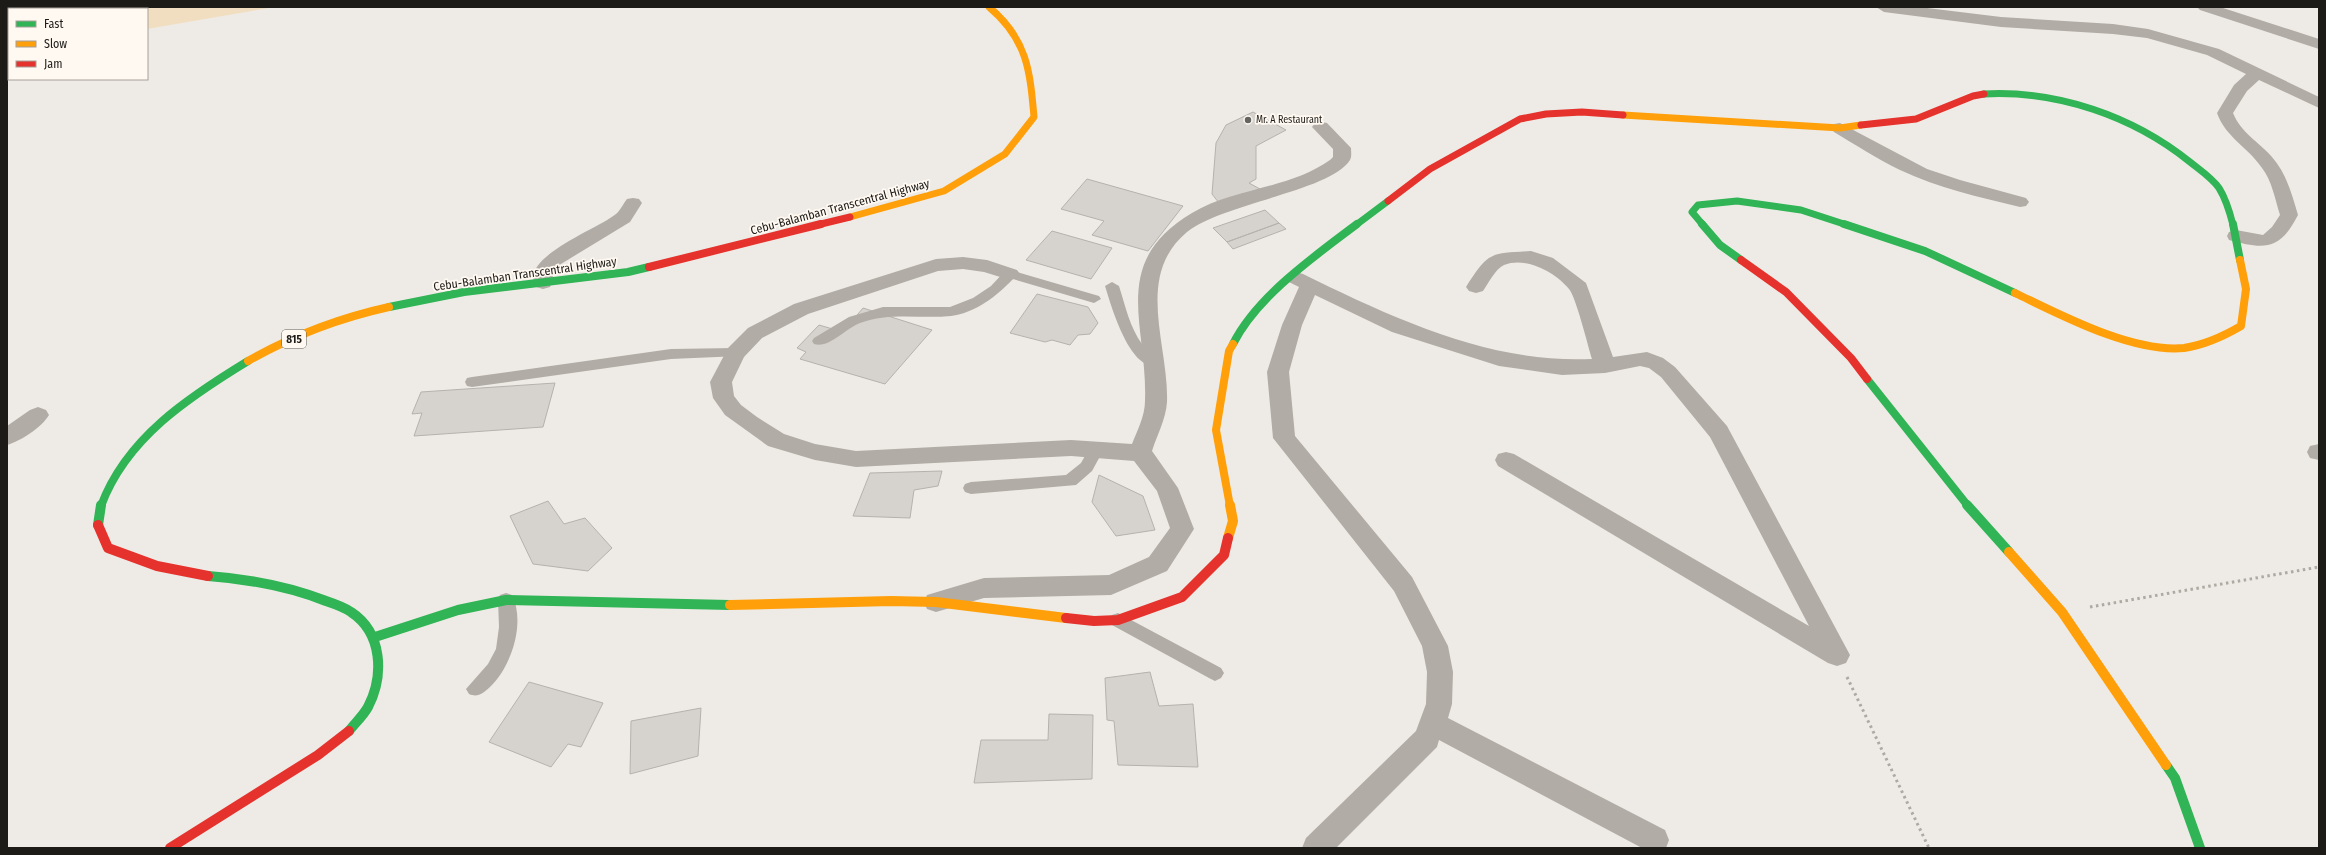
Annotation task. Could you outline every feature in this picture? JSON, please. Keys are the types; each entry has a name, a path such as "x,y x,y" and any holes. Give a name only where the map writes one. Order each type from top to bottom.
{"street":[{"name":"Cebu-Balamban Transcentral Highway","path":"375,637 352,612 308,593 253,579 191,575 138,561 108,548 97,523 104,492 127,458 161,422 206,386 261,353 365,312 464,292 628,272 791,233 944,192 1005,154 1034,117 1030,70 1026,51 1009,24 989,7"},
{"path":"1884,7 2001,22 2113,29 2148,34 2213,52 2319,103"},
{"path":"2205,7 2319,44"},
{"path":"2236,236 2252,241 2266,241 2280,234 2289,215 2281,189 2270,166 2236,134 2228,122 2225,113 2240,88 2258,73"},
{"path":"170,848 318,755 348,732 369,705 378,680 379,655 375,637 458,610 506,600 560,600 701,606 891,601 936,602 1094,621 1118,620 1182,597 1224,555 1233,521 1216,430 1229,351 1240,330 1430,169 1520,119 1546,114 1582,112 1840,128 1916,119 1973,96 1999,92 2025,93 2089,107 2145,132 2197,167 2218,186 2229,209 2236,236 2246,289 2241,326 2225,336 2180,348 2162,348 2141,344 2063,315 1925,251 1801,210 1737,201 1698,205 1692,212 1720,245 1786,292 1852,358 1970,508 2062,612 2175,778 2200,848"},
{"path":"1140,453 1156,403 1153,362 1150,350 1147,284 1161,249 1178,228 1220,205 1292,186 1334,166 1342,158 1342,148 1321,127"},
{"path":"1840,128 1890,158 1932,176 1963,187 2020,202"},
{"path":"543,283 543,271 549,263 623,218 633,203"},
{"path":"1476,288 1491,265 1499,259 1531,257 1546,262 1560,271 1579,287 1605,366"},
{"path":"936,602 984,588 1111,585 1158,564 1182,529 1175,500 1161,475 1140,453 1071,448 856,459 815,452 776,440 749,423 733,410 724,398 721,382 735,353 755,333 801,308 936,265 963,263 987,266 1010,274"},
{"path":"1300,280 1399,327 1499,359 1562,368 1605,366 1640,359 1647,359 1656,363 1668,372 1719,432 1837,655"},
{"path":"1300,280 1292,325 1278,372 1284,438 1403,584 1435,646 1440,678 1439,704 1426,738 1316,848"},
{"path":"7,437 38,415"},
{"path":"1506,460 1837,655"},
{"path":"1432,723 1655,840"}],"lane":[{"path":"819,341 854,320 883,312 950,311 978,301 996,288 1010,274 1094,299"},
{"path":"1112,286 1136,348 1142,355 1153,362"},
{"path":"472,382 671,354 735,353"},
{"path":"971,488 1070,481 1086,467 1096,449"},
{"path":"475,689 501,660 509,633 506,600"},
{"path":"1118,620 1215,674"}],"path":[{"path":"2062,612 2319,567"},
{"path":"1837,655 1929,848"}],"shaded area":[{"path":"7,7 275,7 148,29 148,8 8,8 7,53"}],"building":[{"path":"1253,112 1286,130 1256,146 1256,179 1249,183 1260,189 1219,203 1212,194 1216,143 1226,125"},
{"path":"1087,179 1183,206 1148,251 1092,235 1104,221 1061,209"},
{"path":"1265,210 1279,223 1227,242 1213,228"},
{"path":"1279,223 1286,229 1233,249 1227,242"},
{"path":"1052,231 1112,248 1091,279 1026,260"},
{"path":"1037,294 1088,307 1098,323 1090,334 1078,335 1070,345 1052,340 1045,342 1010,333"},
{"path":"863,308 932,330 885,384 800,359 806,352 797,348 819,325 843,332"},
{"path":"555,383 543,427 414,436 422,413 412,414 421,392"},
{"path":"942,471 938,486 914,490 910,518 853,516 870,473"},
{"path":"1099,475 1143,496 1155,530 1116,536 1092,502"},
{"path":"548,501 564,524 585,518 612,548 588,571 533,564 510,516"},
{"path":"1150,672 1159,706 1193,704 1198,767 1118,765 1114,721 1107,720 1105,678"},
{"path":"529,682 603,703 581,747 568,744 551,767 489,742"},
{"path":"701,708 698,756 630,774 631,721"},
{"path":"1049,714 1093,715 1092,779 974,783 981,740 1048,740"}],"traffic: fast":[{"path":"1984,94 2011,93 2040,95 2069,102 2099,112 2156,138 2180,154 2213,181 2219,188 2230,214 2240,260"},
{"path":"1233,344 1240,330 1290,275 1388,201"},
{"path":"1741,260 1720,245 1692,212 1698,205 1737,201 1801,210 1925,251 2015,293"},
{"path":"389,307 464,292 628,272 649,267"},
{"path":"98,525 97,519 108,485 122,464 140,443 160,423 182,405 205,388 248,361"},
{"path":"1867,379 1970,508 2009,552"},
{"path":"208,576 255,581 299,591 347,609 362,621 370,631 375,642 379,667 374,692 367,708 349,731"},
{"path":"375,637 458,610 506,600 730,605"},
{"path":"2166,765 2175,778 2200,848"}],"traffic: slow":[{"path":"850,217 944,191 1005,154 1034,117 1029,70 1020,42 1002,18 989,7"},
{"path":"1623,115 1840,128 1861,125"},
{"path":"2015,293 2094,329 2115,336 2157,346 2178,348 2194,346 2211,341 2241,326 2246,289 2240,260"},
{"path":"248,361 281,343 316,328 352,316 389,307"},
{"path":"1228,538 1233,521 1216,430 1229,351 1233,344"},
{"path":"2009,552 2062,612 2166,765"},
{"path":"730,605 891,601 936,602 1066,618"}],"traffic: jam":[{"path":"1861,125 1916,119 1973,96 1984,94"},
{"path":"1388,201 1430,169 1520,119 1546,114 1582,112 1623,115"},
{"path":"649,267 850,217"},
{"path":"1741,260 1786,292 1851,358 1867,379"},
{"path":"98,525 108,548 132,558 170,570 208,576"},
{"path":"1066,618 1094,621 1118,620 1182,597 1224,555 1228,538"},
{"path":"170,848 318,755 349,731"}],"place":[{"name":"Mr. A Restaurant","path":"1248,120"}]}
